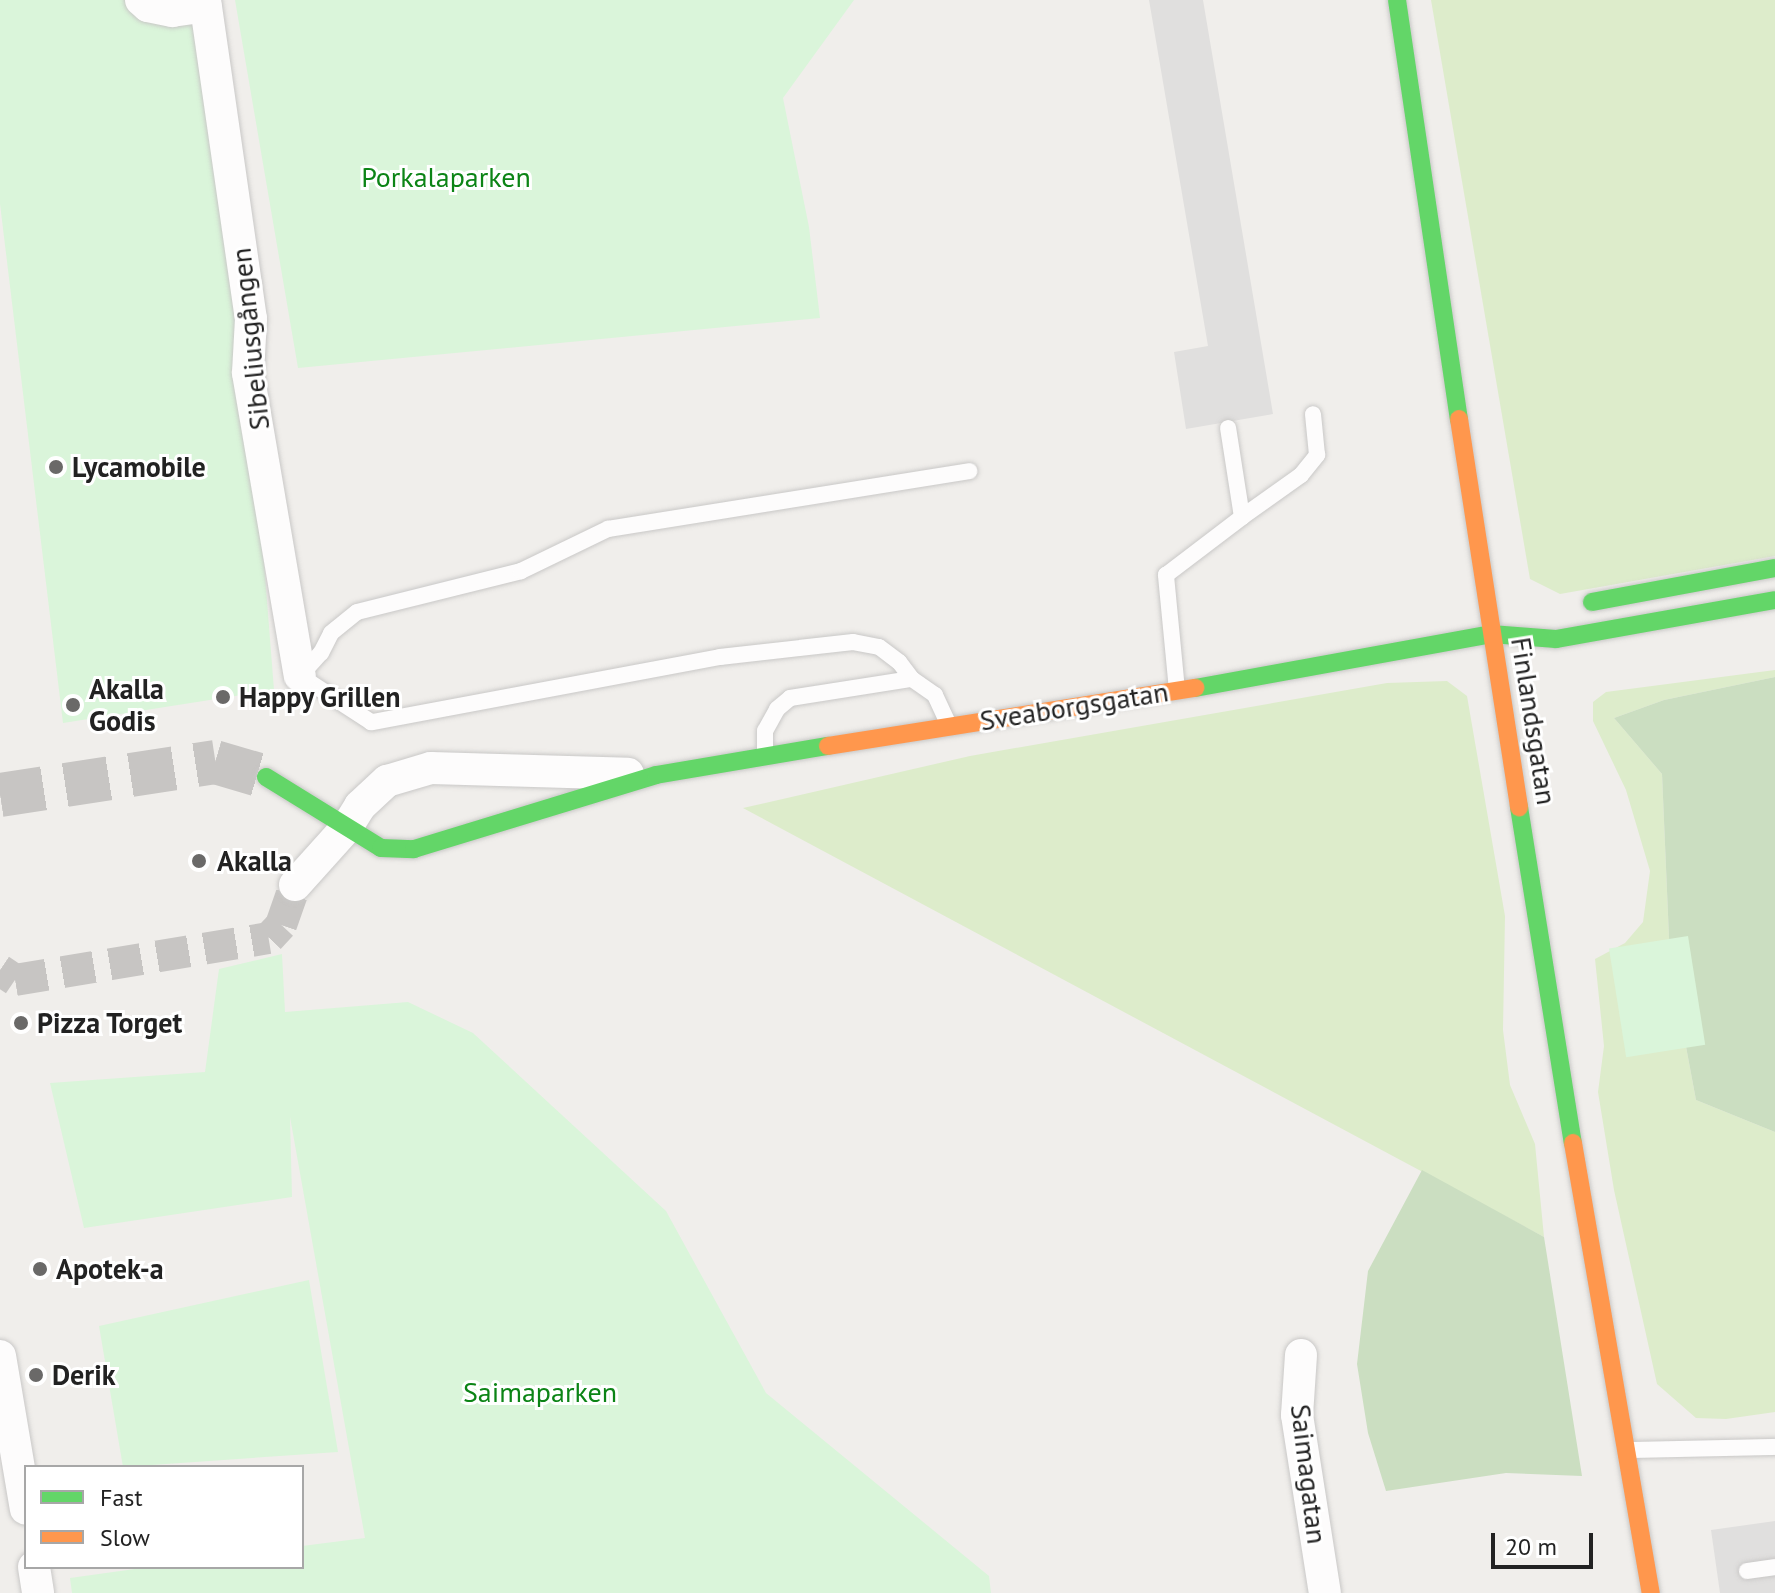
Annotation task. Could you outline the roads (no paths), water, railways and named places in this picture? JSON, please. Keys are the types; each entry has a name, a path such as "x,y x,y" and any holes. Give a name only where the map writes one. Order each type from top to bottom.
{"street":[{"path":"141,0 148,6 172,11 205,3"},
{"name":"Finlandsgatan","path":"1397,0 1491,634 1586,1223 1651,1593"},
{"name":"Sibeliusgången","path":"205,3 251,319 248,373 300,676"},
{"path":"1572,605 1775,568"},
{"name":"Sveaborgsgatan","path":"1491,634 1556,639 1775,600"},
{"name":"Sveaborgsgatan","path":"266,777 381,848 414,849 656,775 948,725 1177,691 1491,634 1528,617"},
{"name":"Sveaborgsgatan","path":"295,885 347,827 360,806 387,781 431,768 656,775"},
{"name":"Saimagatan","path":"1301,1355 1297,1415 1325,1593"},
{"path":"0,1356 24,1497"},
{"path":"34,1569 38,1593"}],"lane":[{"path":"1177,691 1166,575 1301,475 1317,455 1313,414"},
{"path":"1228,428 1242,517"},
{"path":"948,725 935,695 912,679 899,662 879,647 853,642 720,657 371,722 300,676 321,653 331,633 357,612 521,571 608,529 969,471"},
{"path":"765,756 765,731 777,709 790,698 912,679"},
{"path":"1627,1450 1775,1447"},
{"path":"1747,1571 1775,1567"}],"tunnel":[{"path":"0,795 215,762 266,777"},
{"path":"0,970 15,980 269,938 281,925 295,885"}],"place":[{"name":"Lycamobile","path":"56,467"},
{"name":"Happy Grillen","path":"223,697"},
{"name":"Akalla Godis","path":"73,705"},
{"name":"Akalla","path":"199,861"},
{"name":"Pizza Torget","path":"21,1023"},
{"name":"Apotek-a","path":"40,1269"},
{"name":"Derik","path":"36,1375"}],"park label":[{"name":"Porkalaparken","path":"446,177"},
{"name":"Saimaparken","path":"540,1392"}]}
